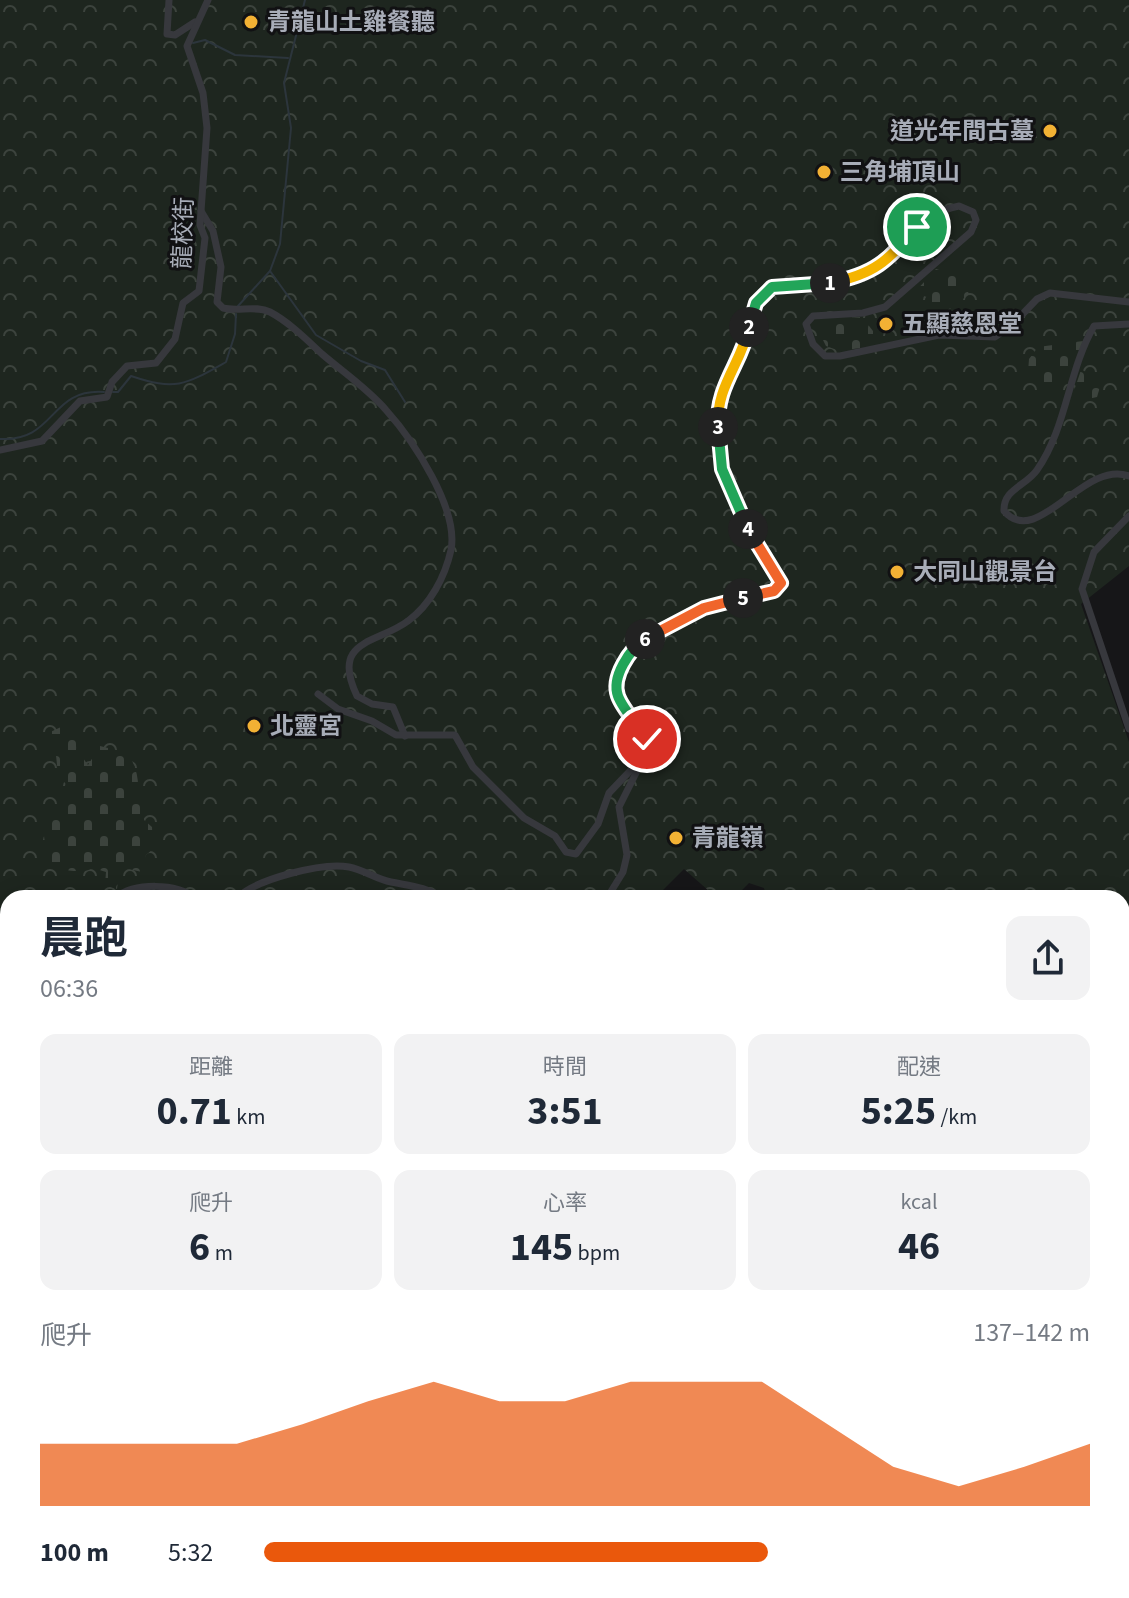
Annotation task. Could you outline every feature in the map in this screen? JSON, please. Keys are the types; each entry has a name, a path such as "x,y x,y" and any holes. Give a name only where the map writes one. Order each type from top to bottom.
{"street":[{"path":"169,0 167,34 175,35 197,21"},
{"name":"龍校街","path":"0,450 42,441 80,401 107,397 112,382 127,366 156,363 179,330 183,303 199,291 205,238 201,211 207,128 203,93 187,46 208,0"},
{"path":"612,890 623,872 627,855 619,807 649,751 647,739 618,696 620,674 633,650 667,624 728,601 774,591 781,583 754,544 731,496 722,469 717,426 719,395 746,341 752,313 762,294 784,284 830,283 871,272 884,264 917,227 959,206 973,212 976,220 971,232 885,307 863,313 813,316 806,324 813,344 825,356 840,356 939,335 986,339 1002,333 1037,299 1050,293 1129,302"},
{"path":"201,211 213,231 221,267 217,302 223,308 266,310 307,340 386,410 441,494 452,534 451,550 437,588 410,620 365,640 352,659 350,674 357,696 372,704 393,707 405,736"},
{"path":"1129,324 1094,326 1056,434 1036,473 1008,495 1004,511 1017,522 1025,523 1040,517 1070,492 1113,473 1129,476"},
{"path":"1129,516 1094,552 1082,589 1129,729"},
{"path":"318,694 338,709 405,736 458,737 473,767 524,818 555,836 572,854 576,854 598,824 603,806 618,782 641,762"},
{"path":"245,890 279,878 347,866 388,882 430,890"},
{"path":"134,890 168,887 176,890"}],"green space":[{"path":"0,0 1129,0 1129,566 1081,604 1129,742 1129,890 765,890 749,883 742,890 708,890 684,869 663,890 0,890"},
{"path":"936,269 961,277 969,294 937,319 930,313 927,297 914,293"},
{"path":"862,317 873,331 873,346 840,351 826,346 819,332 821,320"},
{"path":"1083,341 1069,384 1039,386 1028,373 1029,359 1038,347"},
{"path":"1081,370 1103,377 1097,397 1070,403"},
{"path":"61,727 75,727 77,750 88,765 100,746 128,753 136,770 137,799 144,805 144,820 152,827 153,849 146,855 142,872 120,867 117,889 105,885 106,872 93,868 65,870 49,859 43,829 52,823 53,813 75,796 58,774 55,746 44,735"}],"waterway":[{"path":"238,306 270,271 280,244 291,128 284,83 305,0"},
{"path":"193,43 205,40 235,55 288,58"},
{"path":"270,271 316,335 361,361 385,370 405,402"},
{"path":"113,392 118,392 131,376 159,383 180,383 226,362 235,334 236,314"},
{"path":"0,439 18,438 32,432 72,398 104,392"}],"place":[{"name":"青龍山土雞餐聽","path":"251,22"},
{"name":"道光年間古墓","path":"1050,131"},
{"name":"三角埔頂山","path":"824,172"},
{"name":"五顯慈恩堂","path":"886,324"},
{"name":"大同山觀景台","path":"897,572"},
{"name":"北靈宮","path":"254,726"},
{"name":"青龍嶺","path":"676,838"}],"route":[{"path":"647,739 618,696 617,684 626,660 640,642 667,624 704,608 774,591 781,583 778,574 754,544 731,496 722,469 717,426 719,395 746,341 756,303 772,287 802,282 830,283 871,272 884,264 917,227"}]}
